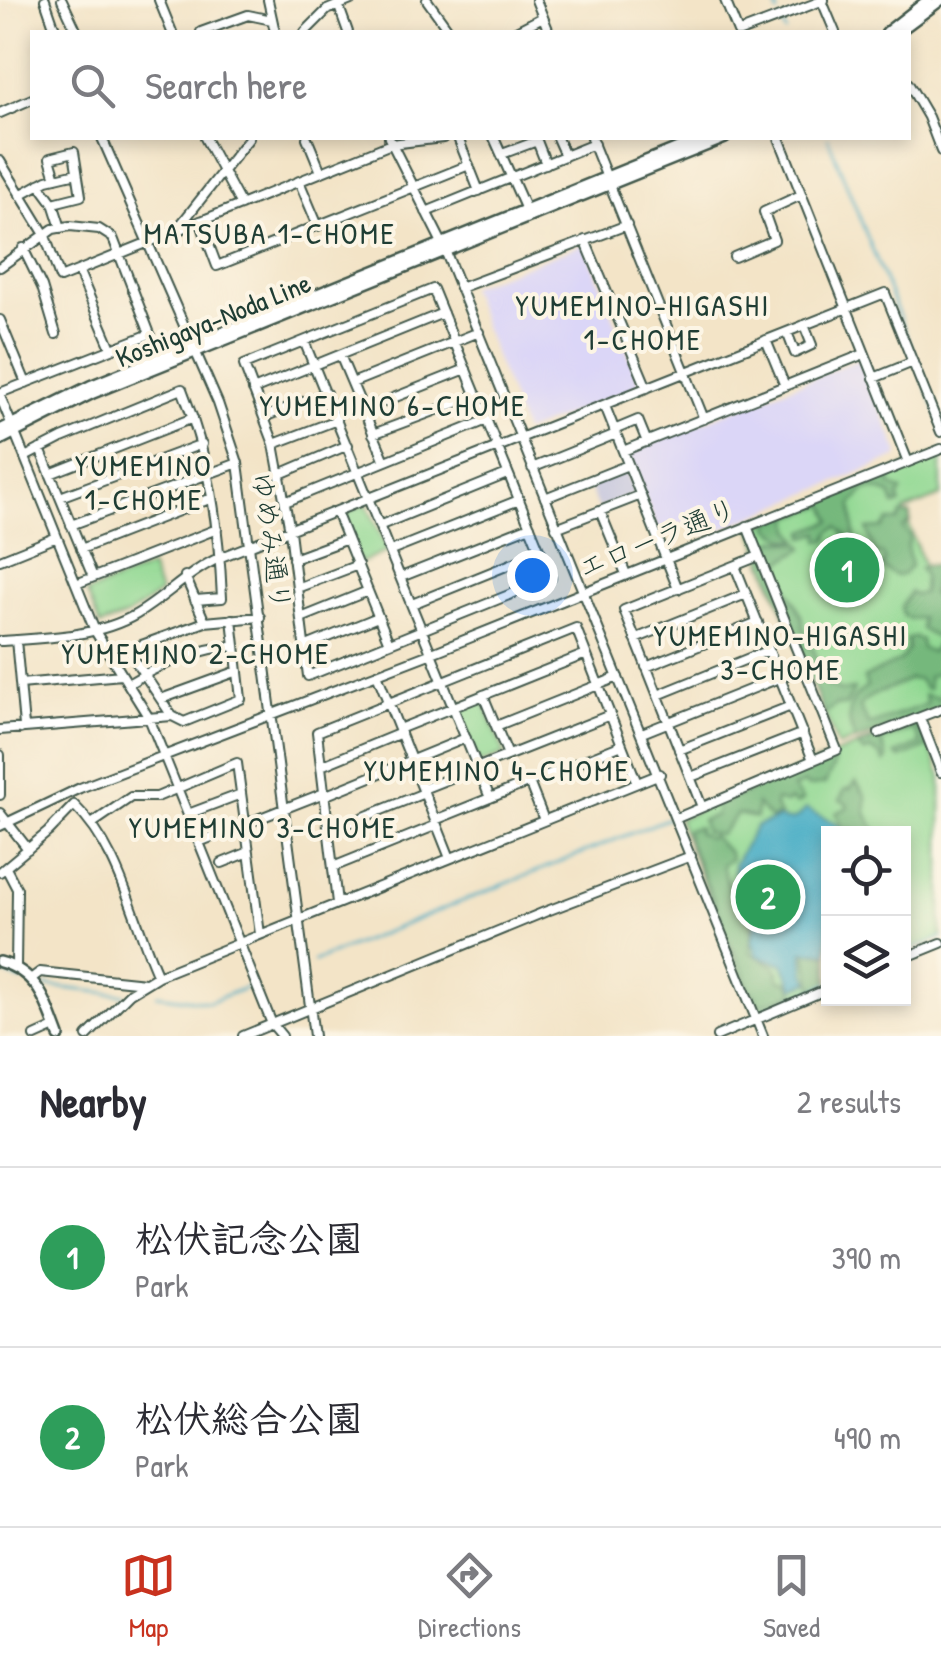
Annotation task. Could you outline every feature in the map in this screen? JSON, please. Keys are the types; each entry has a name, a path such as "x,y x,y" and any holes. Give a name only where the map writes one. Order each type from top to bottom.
{"main road":[{"path":"889,30 928,0"},
{"path":"901,30 941,0"},
{"name":"Koshigaya-Noda Line","path":"444,247 526,210 720,140"},
{"name":"Koshigaya-Noda Line","path":"0,430 8,421 59,398 608,181 688,141"},
{"name":"Koshigaya-Noda Line","path":"0,440 8,421"},
{"path":"0,962 32,978 57,1031"}],"street":[{"path":"45,0 55,30"},
{"path":"62,0 76,30"},
{"path":"159,0 171,30"},
{"path":"268,0 274,30"},
{"path":"308,30 338,2 351,0"},
{"path":"428,0 449,30"},
{"path":"536,0 548,30"},
{"path":"725,0 738,30"},
{"path":"744,30 823,0 834,30"},
{"path":"338,2 347,30"},
{"path":"206,30 248,15 272,20"},
{"path":"518,30 544,18"},
{"path":"911,88 941,151"},
{"path":"0,112 30,100"},
{"name":"ゆめみ通り","path":"103,140 195,347 238,463 314,1036"},
{"path":"206,140 241,205"},
{"path":"176,231 247,140"},
{"path":"308,140 321,172"},
{"path":"459,140 479,191"},
{"path":"495,140 526,210"},
{"path":"558,140 565,156"},
{"path":"780,140 908,462"},
{"path":"0,160 44,233 60,278 390,141 444,247 764,1036"},
{"path":"502,154 537,141 546,164"},
{"path":"426,212 565,156 592,141 704,419"},
{"path":"53,203 81,196 74,152 50,158 56,178"},
{"path":"200,222 217,266 469,165"},
{"path":"20,194 77,173"},
{"path":"299,181 318,226"},
{"path":"39,184 53,203 61,228"},
{"path":"734,257 774,240 764,212 801,196"},
{"path":"460,288 626,226"},
{"path":"0,267 44,233 61,228 98,228 113,238 150,334 0,395 95,630 149,718 272,1024 282,1036"},
{"path":"585,240 647,388"},
{"path":"23,248 42,288 56,334"},
{"path":"79,272 111,348"},
{"path":"433,289 443,313 551,578 308,676 290,531 274,444 244,365 433,289"},
{"path":"0,641 95,630 132,617 185,576 221,557 885,292 941,432"},
{"path":"254,390 443,313"},
{"path":"0,320 26,383"},
{"path":"786,332 794,353 812,346 804,325"},
{"path":"352,384 478,332"},
{"path":"766,340 786,386"},
{"path":"304,341 490,798"},
{"path":"623,451 864,354"},
{"path":"340,355 385,462"},
{"path":"874,378 913,362"},
{"path":"363,410 466,369"},
{"path":"24,457 182,389 209,474 221,557 222,598 195,600"},
{"path":"264,417 326,393"},
{"path":"373,434 477,396"},
{"path":"604,406 678,589"},
{"path":"50,474 194,418"},
{"path":"274,444 337,420"},
{"path":"284,502 487,420"},
{"path":"532,468 638,420 647,442"},
{"path":"60,498 202,444"},
{"path":"280,474 348,446"},
{"name":"エローラ通り","path":"3,824 164,754 432,653 941,448"},
{"path":"40,449 93,577"},
{"path":"72,525 238,463"},
{"path":"545,498 628,465"},
{"path":"381,526 507,474"},
{"path":"556,528 640,495"},
{"path":"82,549 212,498"},
{"path":"391,551 519,500"},
{"path":"600,511 626,574"},
{"path":"336,512 389,644"},
{"path":"402,577 530,526"},
{"path":"677,818 837,750 747,526"},
{"path":"76,584 217,529"},
{"path":"0,560 57,537"},
{"path":"293,560 347,539"},
{"path":"412,604 541,552"},
{"path":"702,807 624,610 759,556"},
{"path":"297,588 358,565"},
{"path":"735,566 813,760"},
{"path":"185,576 204,622"},
{"path":"301,618 368,591"},
{"path":"634,638 746,594"},
{"path":"304,647 378,616"},
{"path":"232,620 241,699 184,722 172,716 128,650 204,622 260,617"},
{"path":"646,667 758,622"},
{"path":"338,902 316,732 576,628 637,783"},
{"path":"16,640 24,726 21,729"},
{"path":"128,684 144,674 222,646 235,646"},
{"path":"658,695 769,650"},
{"path":"321,766 586,654"},
{"path":"642,733 804,668"},
{"path":"161,699 238,671"},
{"path":"20,684 122,674"},
{"path":"377,674 450,858"},
{"path":"496,726 618,676"},
{"path":"484,695 508,755"},
{"path":"680,750 791,706"},
{"path":"880,734 941,710"},
{"path":"329,832 610,715"},
{"path":"0,730 172,716"},
{"path":"920,718 941,772"},
{"path":"690,777 802,734"},
{"path":"199,842 466,738"},
{"path":"333,868 490,798 622,746"},
{"path":"0,755 0,796"},
{"path":"93,823 131,797 157,797 237,763 260,934"},
{"path":"87,1036 130,993 158,976 660,774"},
{"path":"529,782 544,820"},
{"path":"188,814 241,794"},
{"path":"47,802 57,822"},
{"path":"16,967 17,889 3,870 74,805 93,823 121,880 158,976"},
{"path":"0,813 3,824 28,849"},
{"path":"222,863 249,852"},
{"path":"243,1036 689,857"},
{"path":"911,955 941,943"},
{"path":"32,978 40,972 145,983"},
{"path":"717,1036 821,992"},
{"path":"35,1036 57,1031"}],"shaded area":[{"path":"584,244 641,386 524,432 469,287"},
{"path":"860,359 897,457 704,536 697,518 659,532 629,452"},
{"path":"626,469 636,494 598,509 588,484"}],"green space":[{"path":"941,452 941,496 904,511 941,613 941,707 838,747 752,528"},
{"path":"891,474 891,485 902,491 900,504 894,505 890,494 865,490 852,505 855,538 849,540 838,527 827,540 820,541 820,533 805,537 805,531 832,521 826,505 791,517 799,540 786,539 770,528 771,522"},
{"path":"366,503 388,551 360,563 341,516"},
{"path":"901,514 910,514 910,522 903,528 911,537 907,547 911,566 896,576 881,567 885,561 882,554 875,554 867,529 898,521"},
{"path":"777,540 802,544 804,548 781,562 781,570 822,678 841,691 854,689 846,706 836,705 824,714 758,548"},
{"path":"941,565 941,576 935,580 932,594 940,600 941,632 936,638 921,629 921,618 910,619 901,608 910,592 923,593 924,575 919,568"},
{"path":"150,567 160,593 127,616 100,626 87,593"},
{"path":"941,637 941,672 928,677 929,689 919,680 909,679 869,697 860,707 869,725 927,704 924,695 941,698 941,708 856,741 850,712 855,698 867,687 864,678 901,660 908,649 907,639 921,640 922,648 932,652"},
{"path":"482,698 505,754 479,764 456,709"},
{"path":"919,720 941,777 941,938 911,950 911,826 821,826 821,986 755,1013 678,819"},
{"path":"917,723 928,747 900,758 895,754 920,744 914,729 881,741 885,763 880,755 870,750 864,753 858,746"},
{"path":"833,756 834,766 825,784 808,787 805,783 793,788 803,801 796,804 776,800 775,808 780,815 771,819 757,804 756,818 737,814 720,835 705,832 702,820 716,815 716,805"},
{"path":"856,782 866,796 866,813 873,826 842,826 836,813 847,808 840,800 845,789"},
{"path":"697,827 697,832 712,836 728,851 731,859 722,865 730,892 736,896 751,890 763,904 752,921 750,952 776,967 780,980 789,982 795,993 757,1006 689,843 686,830"},
{"path":"806,953 821,954 818,990 812,984"}],"water":[{"path":"806,809 838,826 821,826 821,953 803,952 810,982 794,988 783,964 757,956 752,941 757,912 771,901 759,888 736,885 734,865 756,826 800,815"}],"waterway":[{"path":"773,0 778,13"},
{"path":"781,20 785,30"},
{"path":"829,140 941,422"},
{"path":"314,961 669,818"},
{"path":"911,950 941,938"},
{"path":"0,971 22,981"},
{"path":"157,995 209,1002 252,985"},
{"path":"46,986 124,995"},
{"path":"757,1013 821,987"}],"place":[{"name":"松伏記念公園","path":"847,570"},
{"name":"松伏総合公園","path":"768,897"}],"district":[{"name":"MATSUBA 1-CHOME","path":"270,234"},
{"name":"YUMEMINO-HIGASHI 1-CHOME","path":"643,323"},
{"name":"YUMEMINO 6-CHOME","path":"393,406"},
{"name":"YUMEMINO 1-CHOME","path":"144,483"},
{"name":"YUMEMINO-HIGASHI 3-CHOME","path":"781,653"},
{"name":"YUMEMINO 2-CHOME","path":"196,654"},
{"name":"YUMEMINO 4-CHOME","path":"497,771"},
{"name":"YUMEMINO 3-CHOME","path":"263,828"}]}
